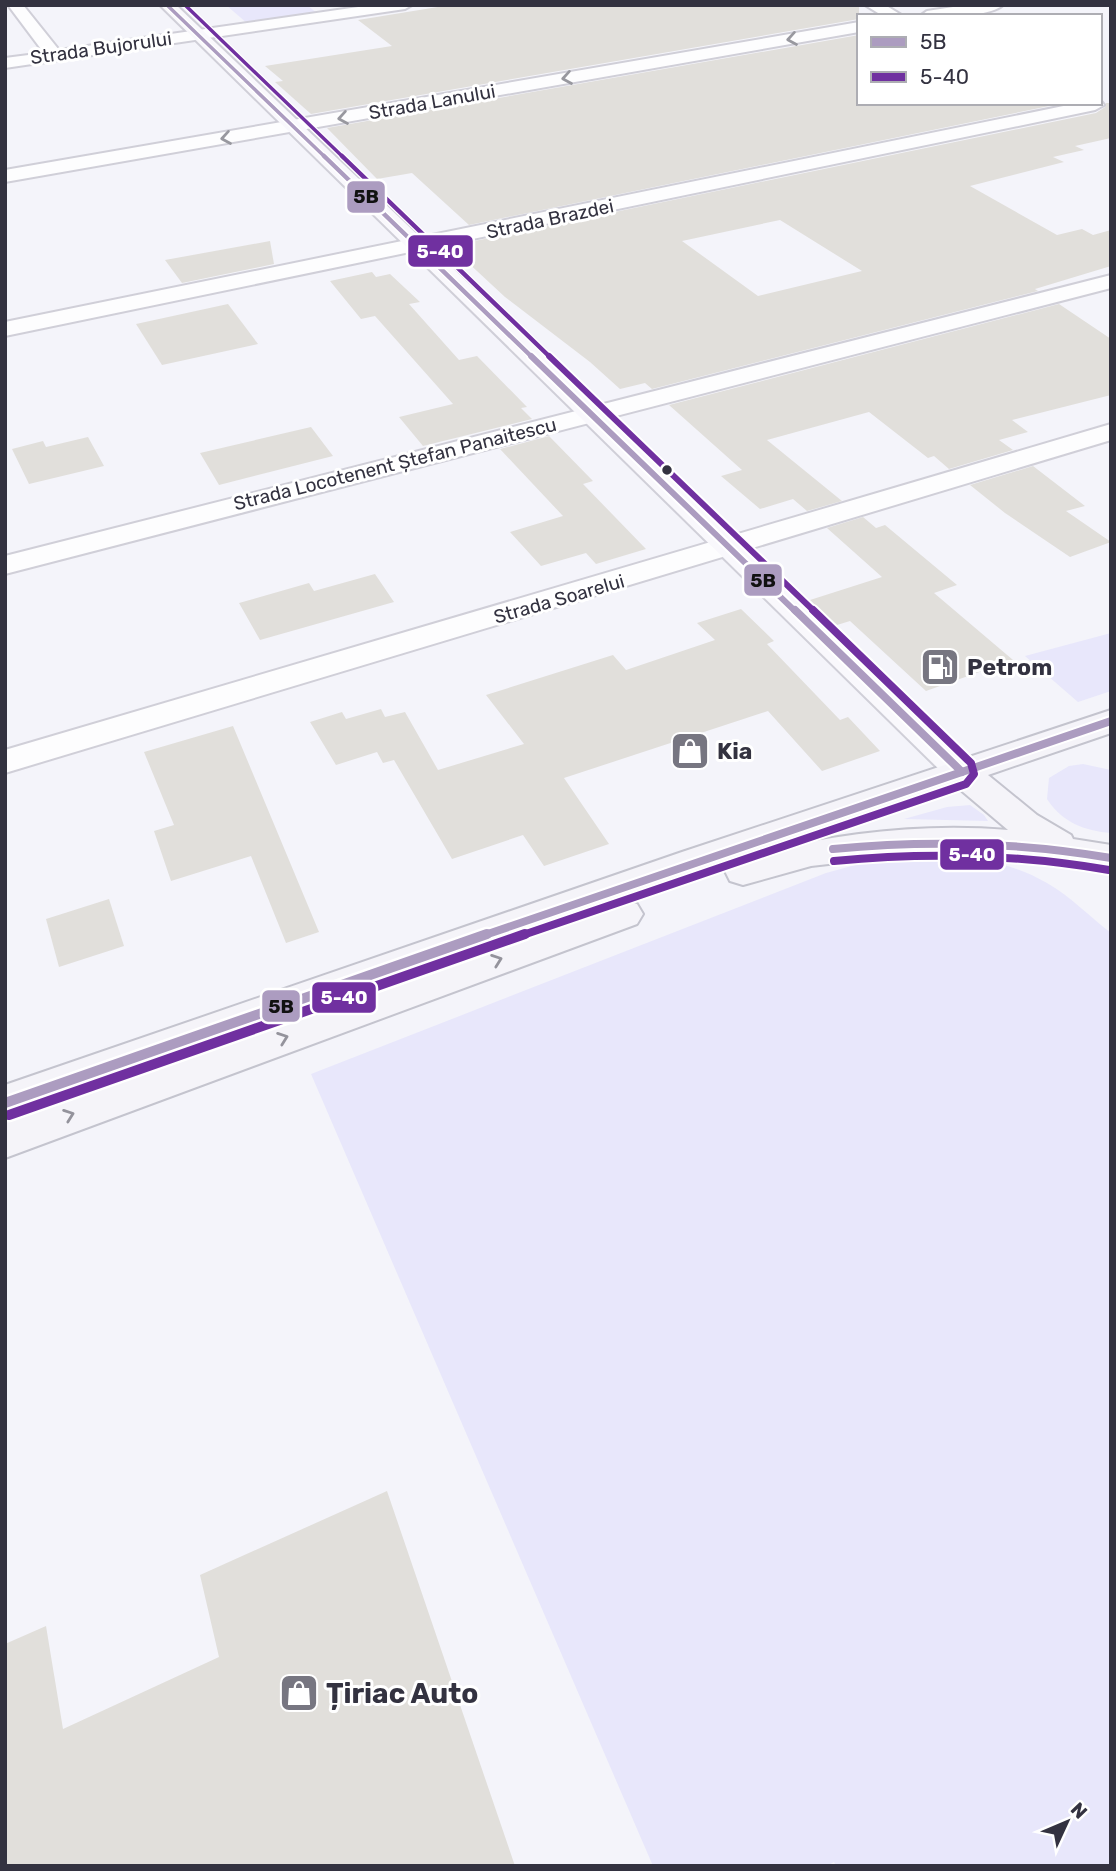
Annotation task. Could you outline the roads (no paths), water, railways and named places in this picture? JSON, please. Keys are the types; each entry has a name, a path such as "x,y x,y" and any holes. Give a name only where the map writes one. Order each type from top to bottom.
{"main road":[{"path":"5,1103 682,866 1111,721"},
{"path":"1063,737 1111,746"},
{"path":"962,772 1024,824 1070,850"},
{"path":"5,1139 785,858 854,846 925,841 1006,843 1070,850 1111,858"}],"street":[{"path":"15,5 54,55"},
{"path":"167,5 962,772"},
{"path":"318,5 331,16"},
{"name":"Strada Bujorului","path":"5,62 405,5"},
{"path":"872,5 891,14"},
{"path":"940,14 996,5"},
{"name":"Strada Lanului","path":"5,176 857,27"},
{"name":"Strada Brazdei","path":"5,329 1099,107"},
{"name":"Strada Locotenent Ștefan Panaitescu","path":"5,565 1111,281"},
{"name":"Strada Soarelui","path":"5,762 1111,432"}],"place":[{"name":"Petrom","path":"940,667"},
{"name":"Kia","path":"690,751"},
{"name":"Țiriac Auto","path":"299,1693"}]}
